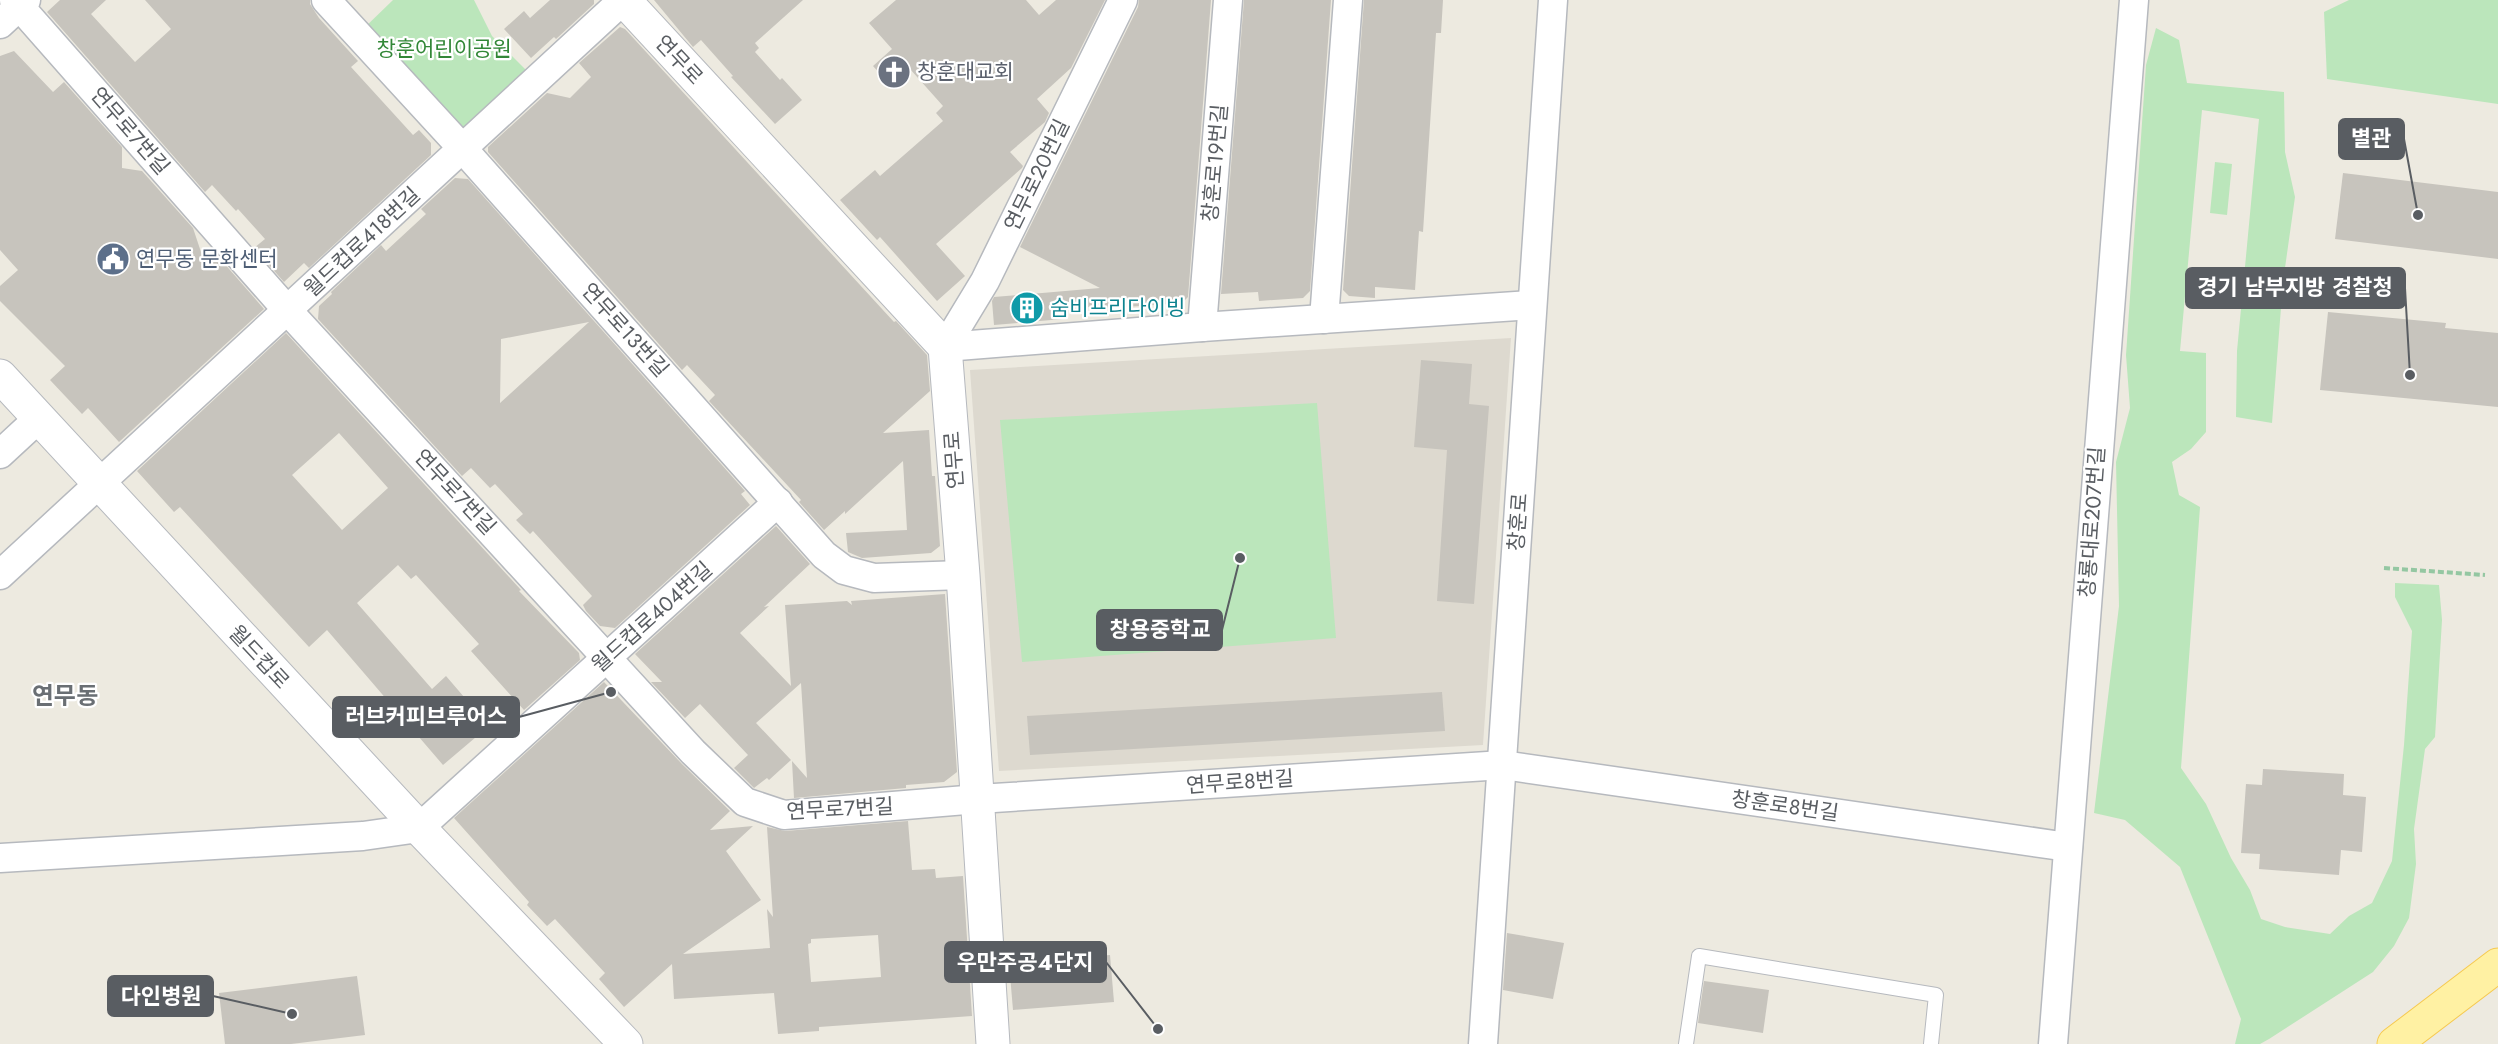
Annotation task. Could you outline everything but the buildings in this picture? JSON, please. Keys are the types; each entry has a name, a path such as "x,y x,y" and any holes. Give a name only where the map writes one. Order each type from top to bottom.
{"main road":[{"path":"2394,1044 2498,966"}],"street":[{"name":"연무로13번길","path":"326,0 463,148 824,555 844,570 874,578 963,575"},
{"name":"월드컵로418번길","path":"100,485 624,0"},
{"name":"연무로","path":"624,0 945,348 963,575 993,1044"},
{"name":"연무로20번길","path":"945,348 985,281 1123,0"},
{"name":"창훈로19번길","path":"1202,327 1228,0"},
{"path":"1324,319 1348,0"},
{"name":"창훈로","path":"1483,1044 1553,0"},
{"name":"창룡대로207번길","path":"2053,1044 2134,0"},
{"name":"연무로7번길","path":"15,7 288,310 693,752 745,802 784,815 978,799"},
{"path":"945,348 1202,327 1532,305"},
{"name":"월드컵로","path":"0,375 419,828 626,1044"},
{"path":"0,454 39,418"},
{"path":"0,575 100,485"},
{"name":"월드컵로404번길","path":"419,828 778,502"},
{"name":"창훈로8번길","path":"1503,765 2068,847"},
{"name":"연무로8번길","path":"978,799 1503,765"},
{"path":"0,858 363,836 419,828"}],"lane":[{"path":"1686,1044 1699,956 1936,995 1931,1044"}],"path":[{"path":"2384,568 2485,574"}],"shaded area":[{"path":"1511,338 1483,745 999,771 970,370"}],"green space":[{"name":"창훈어린이공원","path":"393,0 474,0 492,36 530,74 459,133 360,32"},
{"path":"2349,0 2498,0 2498,104 2327,79 2324,12"},
{"path":"2156,28 2179,40 2187,83 2284,92 2285,152 2295,197 2283,282 2272,423 2236,417 2237,351 2259,119 2202,110 2180,351 2206,353 2206,432 2191,449 2172,462 2179,495 2200,507 2181,768 2206,804 2231,858 2250,890 2261,919 2285,927 2330,934 2349,916 2372,903 2392,861 2404,745 2412,631 2395,597 2395,583 2439,585 2442,620 2435,737 2425,749 2414,829 2416,864 2409,918 2394,946 2373,972 2260,1044 2235,1044 2241,1019 2180,867 2125,820 2094,813 2119,606 2116,462 2130,408 2126,355 2146,65"},
{"path":"2215,162 2232,164 2227,215 2210,213"},
{"path":"1317,403 1336,638 1022,662 1000,420"}],"place":[{"name":"창훈대교회","path":"894,72"},
{"name":"별관","path":"2418,215"},
{"name":"연무동 문화센터","path":"113,259"},
{"name":"숨비프리다이빙","path":"1027,308"},
{"name":"경기 남부지방 경찰청","path":"2410,375"},
{"name":"창용중학교","path":"1240,558"},
{"name":"러브커피브루어스","path":"611,692"},
{"name":"다인병원","path":"292,1014"},
{"name":"우만주공4단지","path":"1158,1029"}],"district":[{"name":"연무동","path":"65,696"}]}
